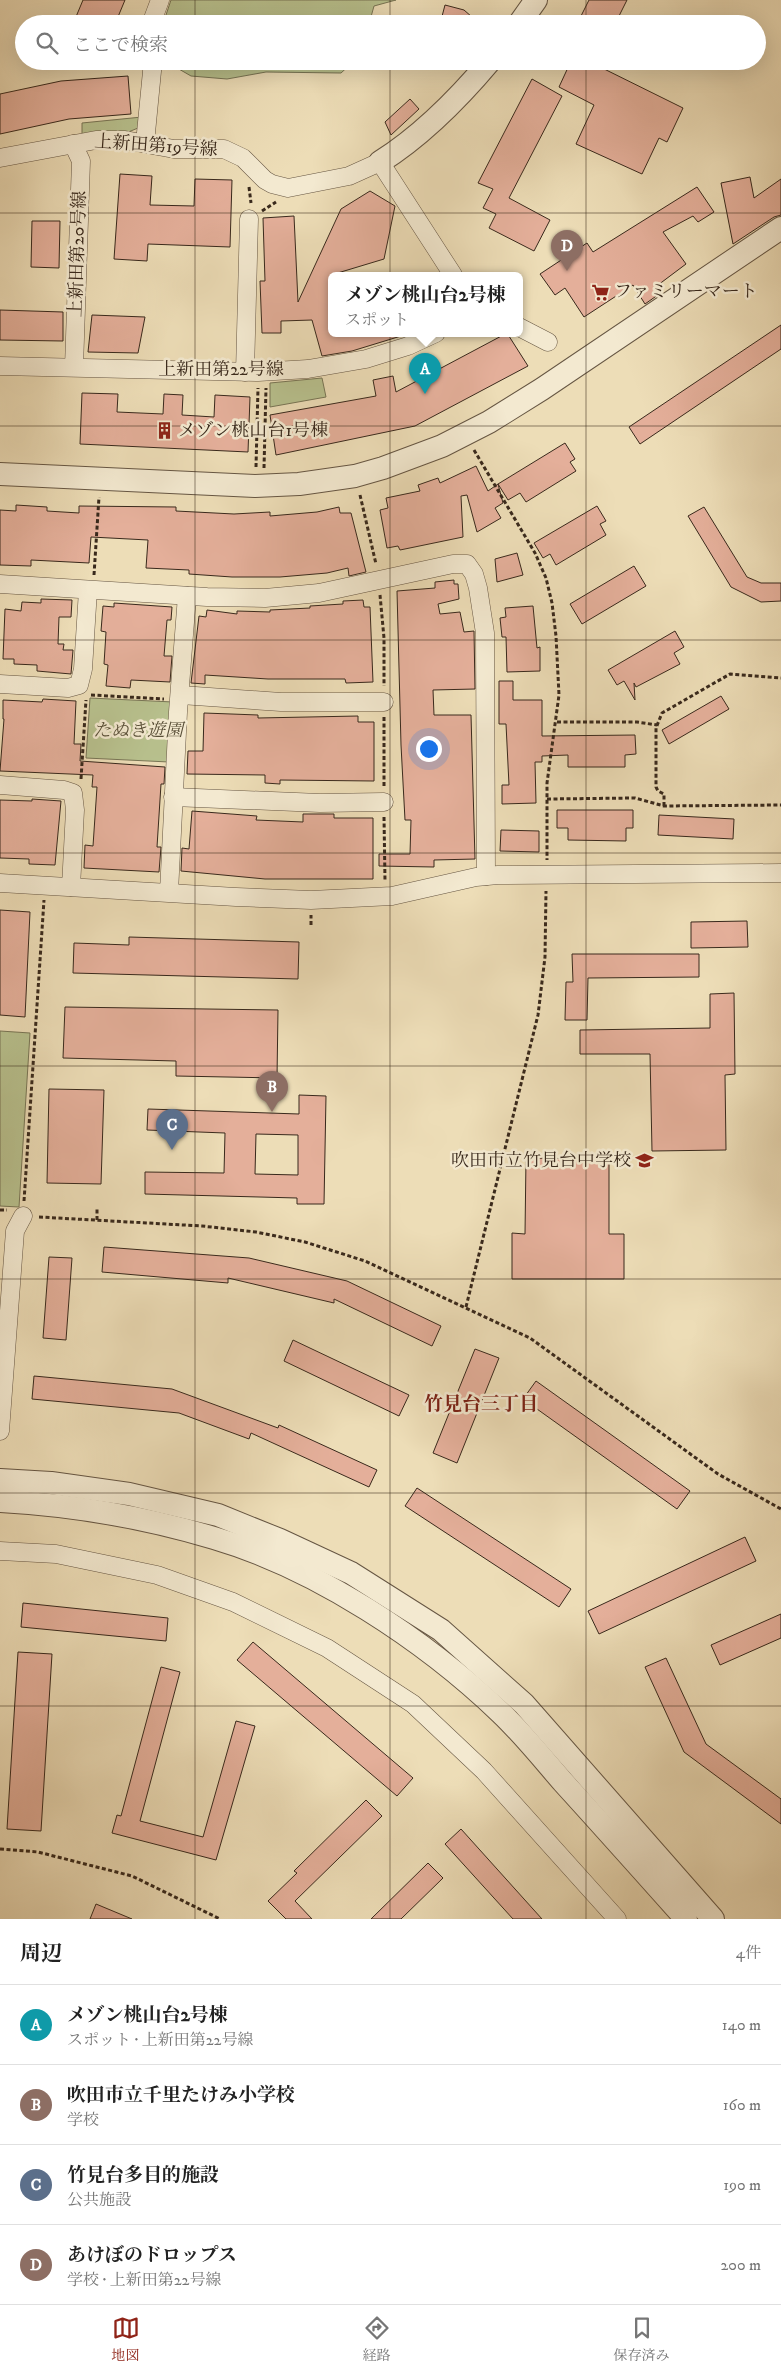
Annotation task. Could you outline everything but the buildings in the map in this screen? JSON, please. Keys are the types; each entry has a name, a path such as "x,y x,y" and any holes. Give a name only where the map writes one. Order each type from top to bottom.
{"street":[{"path":"155,15 160,0"},
{"path":"525,15 536,0"},
{"path":"145,143 152,70"},
{"path":"451,272 380,162 404,146 438,117 482,70"},
{"name":"上新田第19号線","path":"0,158 111,139 174,149 224,149 236,153 258,174 272,184 296,187 349,176 380,162"},
{"name":"上新田第20号線","path":"74,144 81,161 74,367"},
{"path":"249,219 256,372"},
{"path":"0,474 260,477 299,484 355,476 383,468 442,446 489,422 542,389 781,228"},
{"path":"523,329 548,342"},
{"name":"上新田第22号線","path":"0,366 74,367 92,370 256,372 342,365 393,351 426,337"},
{"path":"0,584 248,598 302,595 336,590 453,564 464,563 470,566 481,598 486,633 486,876"},
{"path":"0,684 68,688 79,684 83,669 88,590"},
{"path":"169,892 178,712 181,695 187,596"},
{"path":"181,695 281,702 384,702"},
{"path":"0,785 64,790 73,793 75,802 71,887"},
{"path":"173,796 320,803 384,802"},
{"path":"0,883 271,899 358,899 399,895 486,876 781,873"},
{"path":"0,1431 15,1230 23,1216"},
{"path":"0,1480 51,1483 129,1494 218,1516 280,1540 351,1573 441,1630 524,1704 713,1919"},
{"path":"0,1501 50,1504 125,1515 215,1538 272,1560 332,1588 424,1647 502,1713 686,1919"},
{"path":"0,1551 56,1554 157,1575 233,1602 327,1648 413,1704 484,1771 617,1919"}],"path":[{"path":"249,219 253,211 249,190 251,166"},
{"path":"256,372 260,477"},
{"path":"256,372 260,477"},
{"path":"466,1307 538,1016 545,957 547,783 559,696 556,636 552,603 546,578 535,553 472,447"},
{"path":"88,590 93,579 99,494"},
{"path":"664,806 664,794 658,791 656,787 657,724 662,713 730,674 781,678"},
{"path":"73,793 81,782 88,694 173,700 181,695"},
{"path":"556,722 637,722 657,724"},
{"path":"547,799 635,798 664,806 781,805"},
{"path":"44,899 23,1216 202,1226 275,1234 365,1261 530,1338 718,1474 781,1509"},
{"path":"97,1208 97,1220"},
{"path":"0,1849 38,1852 132,1876 220,1919"}],"green space":[{"path":"171,0 396,0 374,6 372,15 166,15"},
{"path":"181,70 344,70 341,73 266,72 227,79 191,76"},
{"path":"142,117 138,128 126,133 82,134 82,123"},
{"path":"322,378 326,397 270,407 270,383"},
{"name":"たぬき遊園","path":"90,698 173,702 169,762 86,758"},
{"path":"0,1031 30,1033 19,1207 0,1206"}],"place":[{"name":"あけぼのドロップス","path":"567,271"},
{"name":"ファミリーマート","path":"600,292"},
{"name":"メゾン桃山台2号棟","path":"425,394"},
{"name":"メゾン桃山台1号棟","path":"164,431"},
{"name":"吹田市立千里たけみ小学校","path":"272,1112"},
{"name":"竹見台多目的施設","path":"172,1150"},
{"name":"吹田市立竹見台中学校","path":"645,1161"}],"district":[{"name":"竹見台三丁目","path":"481,1404"}]}
